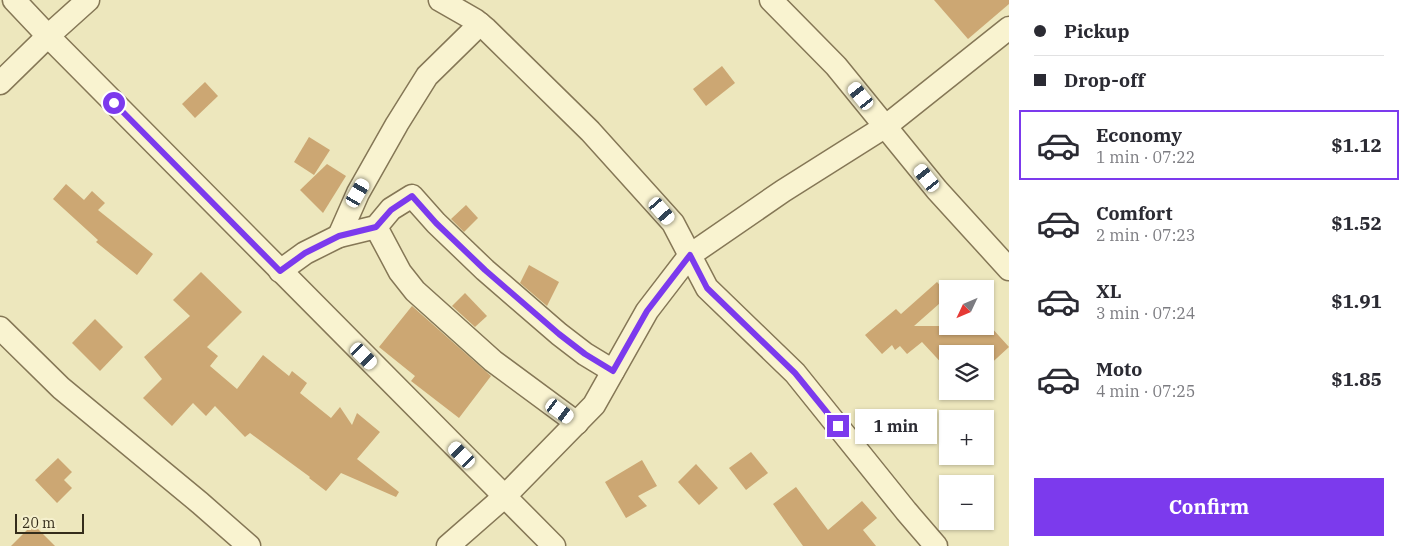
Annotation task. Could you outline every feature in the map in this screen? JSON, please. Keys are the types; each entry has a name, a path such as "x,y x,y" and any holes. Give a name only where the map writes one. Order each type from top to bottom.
{"street":[{"path":"14,0 554,546"},
{"path":"0,83 88,0"},
{"path":"440,0 480,24 590,131 641,187 673,223 707,288 795,373 906,512 936,546"},
{"path":"771,0 836,66 937,190 1009,269"},
{"path":"339,236 358,193 427,76 480,24"},
{"path":"448,546 504,497 594,405 647,311 690,255 783,191 886,126 1009,28"},
{"path":"280,271 305,253 339,236 376,227 391,210 412,196 436,223 485,270 559,334 585,354 613,371"},
{"path":"376,227 400,272 415,291 493,360 576,423"},
{"path":"0,328 61,388 250,546"}],"building":[{"path":"934,0 1009,0 1009,4 968,39"},
{"path":"722,66 735,83 706,106 693,89"},
{"path":"205,82 218,96 195,118 182,104"},
{"path":"309,137 330,150 314,175 294,162"},
{"path":"327,164 346,176 323,213 300,190"},
{"path":"66,184 84,200 92,191 105,203 98,210 153,254 137,275 96,242 98,240 53,199"},
{"path":"466,205 478,218 464,232 451,219"},
{"path":"529,265 559,282 547,306 520,283"},
{"path":"201,272 242,312 207,347 218,356 210,366 237,389 263,355 289,376 292,371 307,383 300,393 331,418 340,407 352,425 357,413 380,432 357,459 399,492 396,497 341,473 326,491 250,433 245,437 215,406 206,416 193,403 172,426 143,398 162,379 144,357 190,316 173,300"},
{"path":"937,282 939,284 939,304 914,326 939,326 939,335 994,335 994,330 1009,347 994,361 994,345 939,345 939,360 922,342 907,354 900,346 895,350 892,345 882,354 865,335 896,309 901,314"},
{"path":"465,293 487,316 475,327 452,306"},
{"path":"412,306 491,376 459,418 411,381 415,376 379,347"},
{"path":"95,319 123,347 100,371 72,343"},
{"path":"751,452 768,473 746,490 729,468"},
{"path":"58,458 72,472 64,480 72,488 57,503 35,480"},
{"path":"642,460 657,486 638,496 647,506 626,518 605,482"},
{"path":"696,464 718,488 699,505 678,482"},
{"path":"796,487 828,530 862,501 877,518 863,530 876,546 803,546 773,504"},
{"path":"33,524 55,546 11,546"}],"route":[{"path":"114,103 280,271 305,253 339,236 376,227 391,210 412,196 436,223 485,270 559,334 585,354 613,371 647,311 690,255 707,288 795,373 838,426"}]}
